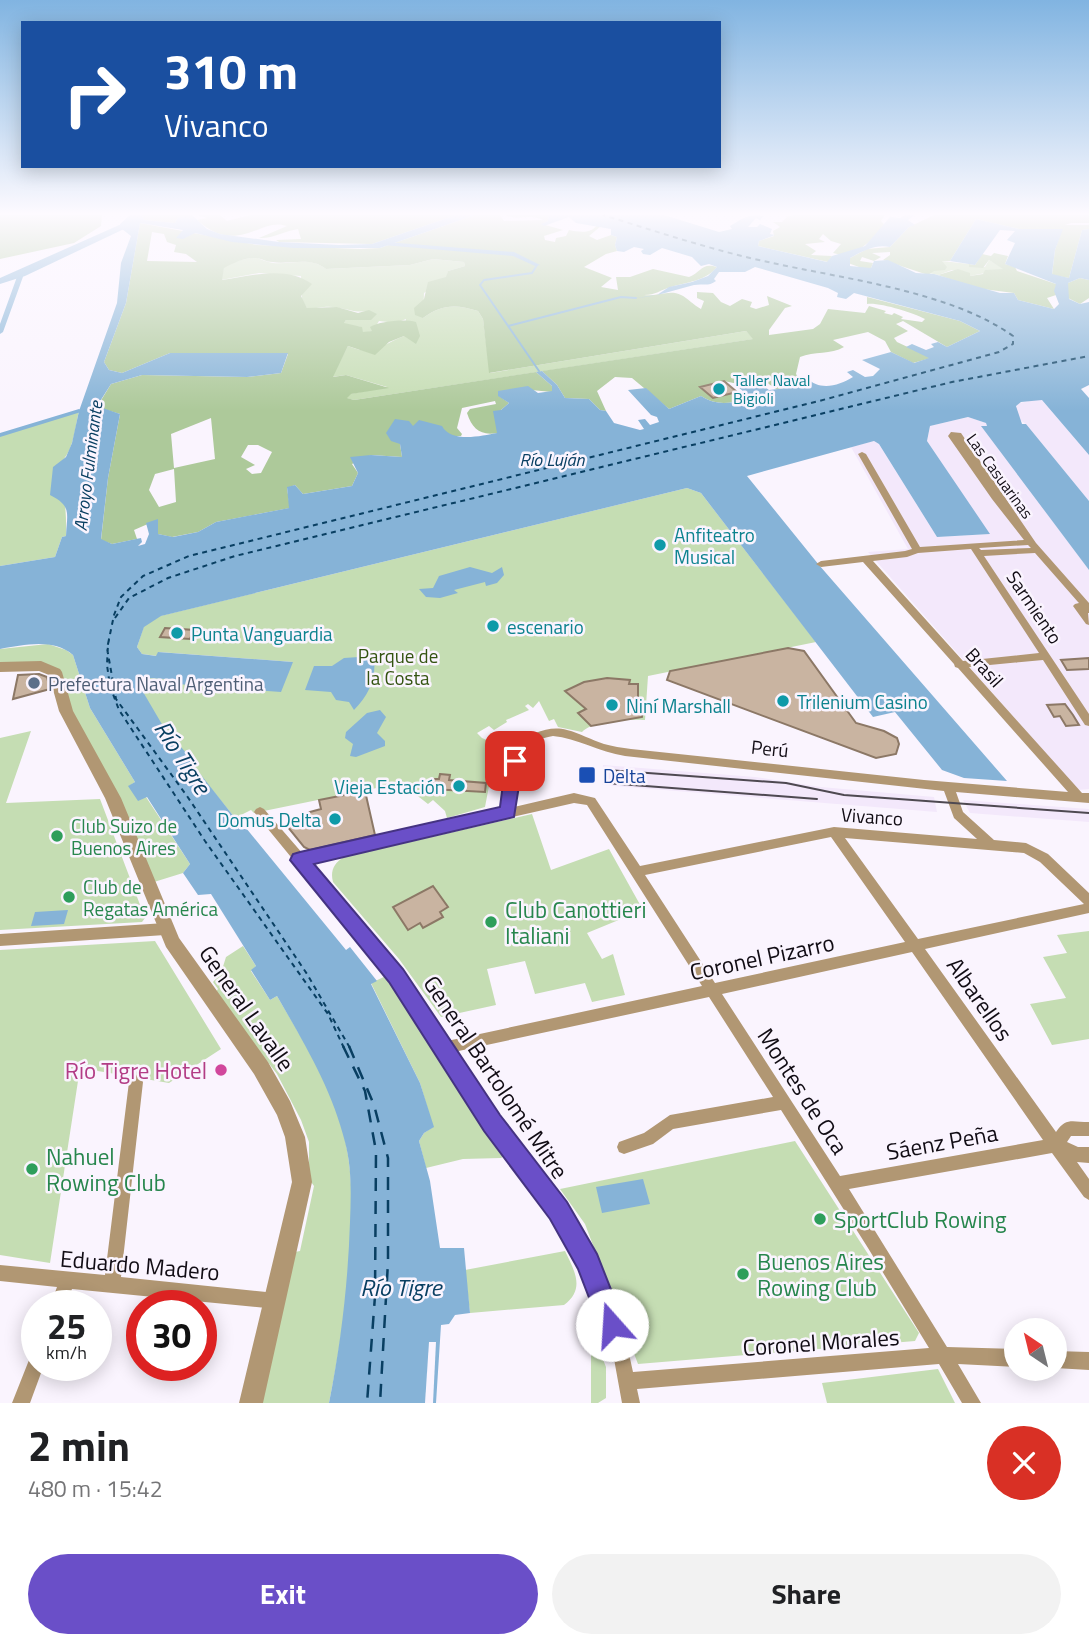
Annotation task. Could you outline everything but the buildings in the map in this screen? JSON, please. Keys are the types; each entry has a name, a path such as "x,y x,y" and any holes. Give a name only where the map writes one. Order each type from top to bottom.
{"street":[{"name":"Las Casuarinas","path":"1035,546 998,489 958,435 954,434 952,436 1024,534 1059,574 1069,582 1089,610"},
{"path":"862,454 917,550"},
{"path":"821,564 907,554 917,550 1035,546"},
{"name":"Sarmiento","path":"977,550 1087,716"},
{"name":"Brasil","path":"865,558 959,665 1085,798"},
{"name":"Las Casuarinas","path":"1059,574 1060,582 1089,621"},
{"path":"959,665 1047,656"},
{"name":"General Lavalle","path":"0,667 41,666 55,673 66,711 113,798 165,929 261,1068 298,1143 302,1182 251,1403"},
{"path":"1075,699 1089,698"},
{"name":"Perú","path":"508,812 519,751 533,738 553,732 573,734 616,751 772,766 949,788 1085,798"},
{"path":"949,788 958,815 990,844"},
{"name":"Montes de Oca","path":"508,812 574,798 588,799 594,804 945,1355 972,1403"},
{"name":"General Bartolomé Mitre","path":"260,812 396,975 492,1123 559,1211 583,1252 604,1302 628,1381 631,1403"},
{"path":"300,860 508,812"},
{"name":"Vivanco","path":"637,872 834,832 990,844 1035,851 1089,901"},
{"name":"Albarellos","path":"834,832 1089,1192"},
{"name":"Coronel Pizarro","path":"444,1048 1089,908"},
{"path":"0,940 165,929"},
{"path":"112,1285 136,1082"},
{"path":"624,1147 648,1139 670,1122 783,1102"},
{"name":"Sáenz Peña","path":"1056,1145 1067,1129 1089,1129"},
{"name":"Sáenz Peña","path":"837,1184 1056,1145 1078,1154 1089,1155"},
{"name":"Eduardo Madero","path":"0,1273 276,1301"},
{"path":"64,1290 67,1281"},
{"name":"Coronel Morales","path":"628,1381 945,1355 1004,1357"},
{"path":"1068,1360 1089,1361"},
{"path":"21,1403 29,1381"}],"shaded area":[{"path":"1042,400 1089,455 1089,501 1020,420 1016,404"},
{"path":"968,417 986,423 987,426 982,427 1089,570 1089,789 1078,790 868,552 908,549 851,447 874,441 879,444 937,537 989,534 927,441 930,426"},
{"path":"603,765 755,777 821,787 934,797 937,812 602,785"},
{"path":"963,800 1089,809 1089,822 970,813"}],"green space":[{"path":"130,280 306,280 312,284 301,296 307,308 337,307 358,313 369,310 377,314 371,320 346,320 344,323 362,327 363,332 372,331 370,327 386,322 416,322 420,336 416,344 404,336 389,342 375,355 348,346 333,377 346,375 389,388 351,394 347,398 354,400 536,372 552,386 552,392 531,390 499,396 509,403 501,410 497,433 478,430 467,413 470,409 496,404 495,401 462,408 457,428 461,436 452,436 443,430 400,444 402,457 371,455 352,464 358,473 352,486 303,494 295,485 287,488 290,508 216,522 198,532 172,537 158,534 157,520 134,530 137,539 112,544 101,540 108,478 120,414 97,407 111,384 142,375 247,377 281,373 288,354 170,353 122,373 109,370 104,362 126,303","holes":["211,418 215,459 174,468 171,434","248,445 258,445 272,452 261,473 252,474 246,469 255,465 241,457","174,469 176,502 159,507 149,490 155,474"]},
{"path":"301,280 442,280 424,293 423,318 449,307 478,311 483,319 490,373 746,331 754,339 354,400 346,398 350,394 387,387 346,375 332,377 348,346 371,350 383,346 404,336 406,319 396,323 379,321 373,331 363,333 361,327 343,324 346,320 369,311 330,307 312,309 307,308 302,300"},
{"path":"609,280 601,287 618,290 617,280 693,280 644,295 677,293 701,309 704,301 697,298 697,292 713,293 721,302 730,306 742,299 752,302 750,307 756,309 769,305 767,296 792,306 785,308 769,330 769,335 813,329 820,324 828,309 865,313 869,306 886,311 884,313 894,313 903,317 901,319 922,322 925,319 896,309 867,304 867,297 960,321 980,331 947,347 903,321 896,324 908,331 894,338 897,342 931,358 913,363 891,352 885,341 868,332 833,340 844,347 839,349 800,357 796,374 802,383 797,387 776,389 766,382 743,385 724,381 701,387 713,398 737,392 746,400 734,402 723,403 701,396 669,409 632,378 615,377 597,391 606,411 600,410 589,399 565,398 557,385 542,371 753,339 746,331 489,373 483,319 478,311 449,307 423,318 415,315 414,308 424,299 428,282"},
{"path":"954,280 1045,280 1056,284 1056,295 1047,298 1054,309 1018,300 1014,293 975,288"},
{"path":"1089,280 1089,298 1080,304 1068,298 1068,283"},
{"path":"79,411 71,445 61,462 66,536 62,537 55,557 0,566 0,435"},
{"name":"Parque de la Costa","path":"687,488 701,493 816,642 648,676 645,720 603,723 582,732 558,727 554,719 549,721 539,701 533,708 528,704 525,706 529,710 506,720 507,722 494,730 489,726 477,733 503,747 498,759 494,760 485,807 447,818 445,811 433,800 428,804 401,783 254,813 251,810 235,818 193,766 195,764 162,728 139,685 150,678 166,679 165,682 293,662 159,652 157,656 142,654 137,647 144,626 160,616"},
{"path":"48,644 73,655 90,708 135,782 129,786 146,797 190,864 183,873 154,882 71,709 60,671 38,662 0,665 0,649"},
{"path":"31,731 6,803 100,799 145,918 142,922 0,930 0,738"},
{"name":"Club Canottieri Italiani","path":"532,814 551,870 609,849 643,910 587,933 602,959 613,954 625,995 592,1002 585,983 535,994 525,961 487,969 496,1005 441,1017 399,959 333,882 334,868 344,857"},
{"path":"1089,931 1089,1039 1052,1045 1030,1004 1066,998 1043,957 1067,953 1057,935"},
{"name":"Nahuel Rowing Club","path":"155,941 221,1049 169,1083 80,1068 50,1263 0,1255 0,950"},
{"path":"243,946 256,966 251,971 270,1000 277,996 318,1067 341,1124 346,1144 352,1205 349,1274 329,1403 262,1403 295,1252 300,1251 314,1186 309,1179 309,1142 301,1120 277,1074 215,993 218,989 213,982 221,973 226,957"},
{"path":"388,975 508,1154 501,1158 463,1159 426,1168 419,1141 424,1133 433,1127 420,1083 371,983"},
{"name":"Buenos Aires Rowing Club","path":"795,1141 919,1333 915,1341 638,1364 585,1224 560,1189"},
{"path":"565,1251 574,1272 576,1286 571,1299 564,1305 470,1313 465,1270"},
{"path":"587,1320 606,1367 606,1398 598,1403 591,1403 591,1338 581,1337 581,1328"},
{"path":"938,1369 955,1403 827,1403 822,1383"}],"water":[{"path":"119,280 130,280 126,303 104,362 109,370 122,373 170,353 288,353 281,373 247,377 142,375 111,384 97,406 120,414 108,478 101,539 112,544 141,538 142,542 138,546 145,544 149,534 146,523 158,519 158,534 173,537 198,532 216,522 289,508 287,487 295,485 303,494 352,486 358,473 350,457 402,457 400,444 391,441 386,433 395,419 409,421 413,426 419,420 442,426 452,435 459,436 475,437 497,433 493,411 501,410 509,403 498,396 498,391 528,386 538,393 552,391 552,386 536,372 542,371 557,385 565,398 589,399 600,410 606,411 614,423 640,430 644,429 638,420 645,419 650,425 659,422 628,390 646,388 669,409 701,396 728,403 746,400 749,396 738,387 759,383 769,390 796,387 802,383 801,380 807,378 817,385 835,385 853,377 847,372 853,370 865,377 873,376 880,369 862,360 891,352 914,363 929,358 906,347 912,344 926,350 934,347 931,344 938,342 947,347 980,331 960,321 854,293 846,299 837,297 838,293 828,288 802,280 956,280 1000,293 1014,293 1018,300 1054,309 1059,304 1054,291 1056,284 1047,280 1074,280 1068,283 1069,299 1080,304 1089,302 1089,385 1081,389 1089,398 1089,455 1042,400 1021,402 1016,406 1022,424 1026,424 1089,501 1089,570 981,426 987,426 986,423 968,417 930,426 927,441 990,534 937,537 879,444 874,441 747,476 819,565 1007,781 964,778 942,770 895,712 873,717 701,493 687,488 161,616 144,627 137,647 142,654 156,656 158,652 293,662 281,692 164,683 165,679 150,678 139,685 170,738 173,738 196,764 194,766 235,818 237,817 346,950 350,947 377,981 371,984 420,1083 434,1127 424,1133 419,1141 430,1181 440,1248 464,1248 470,1313 455,1315 449,1324 441,1325 436,1403 329,1403 346,1290 351,1192 345,1142 333,1103 277,996 270,1000 251,970 256,966 211,894 198,895 183,873 190,864 147,797 138,801 128,786 135,782 90,708 73,655 57,646 47,645 0,649 0,566 55,557 62,537 66,536 67,511 62,503 50,495 53,467 66,457 72,443 79,411 117,303"},
{"path":"716,281 657,295 669,287"},
{"path":"470,567 492,573 502,567 504,575 497,583 486,586 485,582 454,590 458,593 440,598 426,597 419,589 433,588 439,576"},
{"path":"373,652 371,684 354,710 349,702 336,700 331,692 305,690 314,666 332,666 344,658"},
{"path":"380,710 386,717 377,733 385,741 385,746 356,757 350,756 353,744 345,738 346,732 367,713"},
{"path":"68,910 64,924 31,926 35,912"},
{"path":"643,1179 650,1204 602,1213 596,1187"}],"pier":[{"path":"429,1342 436,1342 433,1403 425,1403"}],"waterway":[{"path":"0,332 19,280"},
{"path":"484,280 480,285 508,326"},
{"path":"508,326 621,297 636,298"},
{"path":"508,326 539,371"},
{"name":"Arroyo Fulminante","path":"0,435 79,411"}],"ferry route":[{"path":"108,644 121,597 143,576 189,556 819,401 999,352 1013,344 1013,336 959,308 928,297 859,280"},
{"path":"115,618 129,598 168,578 235,556 952,382 1089,356"},
{"path":"108,644 109,640"},
{"path":"108,644 108,652"},
{"path":"108,644 108,652"},
{"path":"108,652 116,699 187,796 307,974 349,1047"},
{"path":"108,652 110,686 119,710 205,841 328,1014 344,1048"},
{"path":"343,1046 365,1091 376,1151 375,1296 367,1403"},
{"path":"349,1047 374,1105 388,1158 388,1262 380,1403"}],"tram line":[{"path":"607,770 786,783 844,795 1089,813"},
{"path":"606,783 817,799"}],"place":[{"name":"Taller Naval Bigioli","path":"719,389"},
{"name":"Anfiteatro Musical","path":"660,545"},
{"name":"escenario","path":"493,626"},
{"name":"Punta Vanguardia","path":"177,633"},
{"name":"Prefectura Naval Argentina","path":"34,683"},
{"name":"Trilenium Casino","path":"783,701"},
{"name":"Niní Marshall","path":"612,705"},
{"name":"Delta","path":"587,775"},
{"name":"Vieja Estación","path":"459,786"},
{"name":"Domus Delta","path":"335,819"},
{"name":"Club Suizo de Buenos Aires","path":"57,836"},
{"name":"Club de Regatas América","path":"69,897"},
{"name":"Club Canottieri Italiani","path":"491,922"},
{"name":"Río Tigre Hotel","path":"221,1070"},
{"name":"Nahuel Rowing Club","path":"32,1169"},
{"name":"SportClub Rowing","path":"820,1219"},
{"name":"Buenos Aires Rowing Club","path":"743,1274"}],"route":[{"path":"515,761 508,812 300,860 396,975 492,1123 559,1211 588,1263 612,1325"}],"water label":[{"name":"Río Luján","path":"552,459"},
{"name":"Río Tigre","path":"183,757"},
{"name":"Río Tigre","path":"401,1287"}]}
